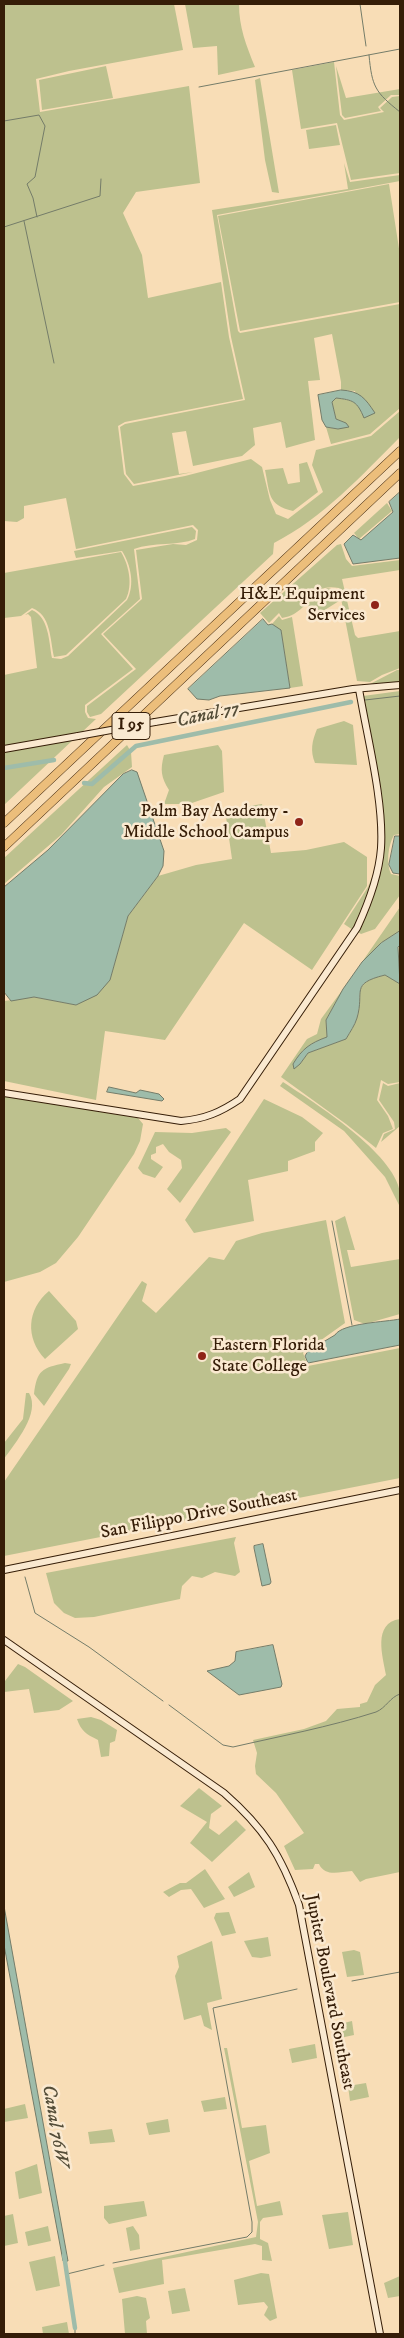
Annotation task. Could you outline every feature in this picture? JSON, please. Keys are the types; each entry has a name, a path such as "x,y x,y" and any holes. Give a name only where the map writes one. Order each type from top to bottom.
{"highway":[{"name":"I 95","path":"4,823 400,451"},
{"name":"I 95","path":"4,847 400,473"}],"street":[{"path":"4,749 359,689 400,685"},
{"path":"4,1093 181,1121 206,1118 219,1113 240,1098 358,928 374,886 381,846 381,820 359,689"},
{"name":"San Filippo Drive Southeast","path":"4,1570 400,1490"},
{"name":"Jupiter Boulevard Southeast","path":"4,1640 224,1793 246,1812 280,1857 299,1905 380,2334"}],"green space":[{"path":"4,4 174,4 183,50 36,79 40,112 189,86 200,183 136,192 123,213 142,255 148,298 221,282 229,337 243,399 125,422 118,426 124,474 133,486 185,476 251,459 262,467 270,500 276,514 288,519 323,492 312,465 316,450 371,436 400,411 400,437 371,466 341,495 309,521 274,543 273,554 101,714 90,717 87,712 87,706 136,669 103,634 142,599 136,550 173,544 186,545 197,540 198,530 193,525 76,549 66,498 24,506 24,518 17,522 4,521"},
{"path":"185,4 239,4 244,36 255,67 218,75 217,46 193,48"},
{"path":"334,62 340,115 344,120 384,112 380,108 392,97 400,96 400,173 351,180 337,123 301,129 292,70"},
{"path":"106,66 113,98 42,110 39,80"},
{"path":"336,66 346,98 400,89 400,95 391,95 378,107 381,111 345,118 342,115"},
{"path":"260,78 279,193 272,192 265,160 255,80"},
{"path":"336,125 340,145 309,149 306,130"},
{"path":"344,163 350,182 400,175 400,181 217,215 238,331 240,333 400,304 400,408 370,434 331,444 326,427 338,429 346,423 336,419 332,402 336,398 357,404 364,417 355,391 341,390 332,334 314,338 320,380 308,381 315,440 286,448 281,422 253,428 255,445 242,456 193,466 186,431 172,433 179,474 193,472 134,484 126,474 120,427 125,424 245,400 231,337 212,210 348,189"},
{"path":"389,184 400,255 400,302 240,331 218,216"},
{"path":"307,462 318,492 293,511 278,505 271,497 265,470 283,468 288,484 300,482 299,464"},
{"path":"387,503 392,511 359,539 354,533"},
{"path":"192,527 196,531 195,539 181,543 149,545 134,549 140,599 101,634 133,669 85,705 85,712 88,718 96,719 81,733 4,747 4,675 37,668 31,617 28,614 25,615 32,610 38,613 45,624 52,658 61,659 68,656 127,600 131,588 131,575 128,562 122,551 76,558 74,551"},
{"path":"341,544 346,559 352,566 400,560 400,570 342,579 355,635 358,638 400,631 400,668 370,682 357,681 339,588 323,588 294,614 282,618 279,613 269,623 260,613 337,545"},
{"path":"121,552 126,563 130,581 126,599 66,655 54,657 49,628 38,611 32,608 21,616 4,618 4,573"},
{"path":"327,588 337,590 339,601 320,613 313,613 307,604"},
{"path":"279,616 282,620 292,617 303,686 290,688 281,631 272,624"},
{"path":"400,670 400,683 362,686 362,684 370,684"},
{"path":"400,691 400,834 394,835 392,839 388,860 391,874 400,876 400,895 375,929 361,934 358,932 372,901 379,879 384,846 363,696"},
{"path":"344,721 353,725 357,765 315,763 312,746 317,729"},
{"path":"75,738 4,805 4,751"},
{"path":"127,745 131,752 132,767 104,787 61,835 4,884 4,858"},
{"path":"218,745 222,751 224,792 189,804 164,804 169,790 162,773 164,755"},
{"path":"262,804 271,853 306,850 344,842 367,857 367,886 312,970 244,923 165,1040 105,1031 96,1100 4,1081 4,1001 34,997 76,1005 110,980 128,916 158,876 196,865 232,859 225,810"},
{"path":"376,868 367,900 353,930 344,924 368,887"},
{"path":"400,907 400,931 381,943 362,962"},
{"path":"385,975 400,984 400,1082 388,1084 381,1080 377,1100 388,1116 393,1129 383,1133 376,1148 281,1077 307,1039 317,1034 321,1019 343,989 326,1020 327,1037 307,1047 293,1064 300,1064 308,1053 346,1039 357,1018 362,985 374,978"},
{"path":"283,1082 351,1130 384,1161 395,1177 400,1192 400,1207 385,1177 344,1131 280,1086"},
{"path":"383,1083 388,1086 400,1083 400,1126 381,1142 384,1134 395,1129 394,1122 379,1100"},
{"path":"4,1096 138,1118 143,1124 140,1141 134,1154 78,1237 56,1263 40,1272 4,1282"},
{"path":"264,1099 302,1117 323,1133 315,1142 315,1151 288,1161 288,1171 248,1180 254,1221 194,1233 185,1220"},
{"path":"226,1128 231,1132 180,1203 167,1189 182,1168 181,1160 169,1152 163,1144 156,1147 156,1153 151,1155 151,1159 163,1167 155,1178 143,1174 138,1168 155,1132 192,1133"},
{"path":"345,1216 355,1250 347,1250 351,1267 400,1259 400,1314 365,1324 354,1320 335,1221"},
{"path":"326,1220 345,1323 303,1353 308,1366 400,1348 400,1478 4,1556 4,1482 142,1281 147,1284 142,1301 156,1313 209,1257 224,1260 236,1241 262,1233"},
{"path":"49,1291 76,1321 78,1329 45,1359 34,1342 31,1324 36,1306"},
{"path":"65,1363 71,1364 69,1369 44,1406 34,1394 39,1375 46,1369"},
{"path":"26,1393 29,1393 32,1401 32,1410 25,1428 4,1459 4,1443 23,1419"},
{"path":"236,1537 234,1543 240,1572 235,1576 215,1572 202,1578 192,1576 182,1586 180,1599 94,1617 75,1618 64,1613 54,1603 46,1573"},
{"path":"400,1619 400,1872 360,1882 352,1871 329,1872 325,1871 319,1864 315,1864 313,1869 295,1870 284,1846 304,1833 276,1793 256,1774 257,1753 253,1740 304,1729 326,1721 337,1709 360,1707 360,1704 367,1702 375,1685 386,1675 381,1642 382,1634 391,1622"},
{"path":"18,1664 73,1701 59,1710 34,1713 29,1689 4,1692 5,1681"},
{"path":"91,1717 101,1720 117,1730 115,1741 110,1743 109,1756 101,1757 98,1740 84,1732 77,1719"},
{"path":"199,1788 222,1806 211,1814 209,1828 219,1835 236,1820 246,1830 212,1862 190,1843 207,1822 180,1806"},
{"path":"205,1869 225,1899 204,1908 191,1889 181,1890 169,1897 163,1892 180,1883 186,1883"},
{"path":"249,1872 255,1887 234,1897 228,1887"},
{"path":"229,1912 236,1933 222,1936 214,1918 216,1913"},
{"path":"268,1937 271,1956 252,1957 244,1941"},
{"path":"212,1941 222,1999 207,2003 212,2030 204,2026 201,2015 184,2020 175,1976 179,1967 177,1956"},
{"path":"354,1950 360,1952 364,1975 347,1977 342,1952"},
{"path":"352,2021 354,2035 335,2039 332,2026"},
{"path":"315,2044 317,2058 292,2063 289,2049"},
{"path":"224,2048 227,2048 242,2128 266,2125 270,2153 249,2161 257,2206 280,2201 283,2215 263,2218 260,2222 260,2239 268,2243 272,2261 262,2260 262,2246 255,2244 162,2260 164,2284 119,2293 113,2268 256,2237 258,2222"},
{"path":"366,2083 369,2097 350,2101 348,2086"},
{"path":"225,2097 227,2109 204,2112 201,2101"},
{"path":"25,2104 28,2118 4,2122 4,2109"},
{"path":"168,2119 170,2132 149,2135 146,2123"},
{"path":"112,2129 115,2142 90,2144 88,2132"},
{"path":"37,2164 42,2193 19,2199 15,2172"},
{"path":"144,2201 147,2216 109,2224 104,2218 104,2206"},
{"path":"348,2212 353,2245 329,2249 322,2215"},
{"path":"13,2214 18,2243 4,2246 4,2216"},
{"path":"48,2226 51,2241 28,2246 25,2232"},
{"path":"133,2226 139,2235 140,2249 130,2251 126,2228"},
{"path":"55,2256 60,2286 36,2291 29,2262"},
{"path":"261,2273 269,2274 277,2318 270,2321 264,2315 268,2307 264,2302 238,2305 234,2280"},
{"path":"400,2276 400,2296 388,2298 384,2283"},
{"path":"185,2288 190,2311 172,2314 168,2291"},
{"path":"137,2296 146,2298 150,2318 146,2321 147,2334 125,2334 122,2299"},
{"path":"67,2322 69,2334 43,2334 42,2327"}],"shaded area":[{"path":"341,390 353,392 361,396 375,413 364,418 354,402 336,398 332,402 336,419 346,423 349,427 338,429 326,427 322,420 318,395"},
{"path":"400,492 400,558 353,564 344,544 353,535 361,540 393,512 389,502"},
{"path":"263,619 268,625 272,624 281,630 290,688 220,696 209,700 197,699 188,689"},
{"path":"132,770 137,772 164,851 163,866 158,876 128,916 110,980 97,995 76,1005 34,997 11,1001 4,992 4,887 48,850 123,774"},
{"path":"395,836 400,836 400,874 393,873 389,865"},
{"path":"400,931 400,945 398,947 400,984 385,975 374,978 362,985 356,1021 346,1039 308,1053 294,1069 293,1064 303,1050 327,1037 326,1020 343,989 362,962 381,943"},
{"path":"109,1087 136,1093 140,1090 159,1094 164,1099 162,1101 107,1092"},
{"path":"400,1319 400,1345 308,1363 305,1356 308,1351 339,1331 355,1325"},
{"path":"263,1544 271,1582 262,1586 254,1546"},
{"path":"273,1645 282,1684 281,1687 239,1695 207,1671 229,1666 235,1661 236,1652"},
{"path":"4,1906 68,2261 63,2261 4,1945"}],"waterway":[{"path":"360,4 366,46"},
{"path":"199,87 400,49"},
{"path":"369,55 376,88 400,112"},
{"path":"4,121 39,115 45,126 35,177 27,184 33,198 37,217"},
{"path":"4,227 100,196 101,179"},
{"path":"24,221 54,363"},
{"path":"365,700 400,696"},
{"name":"Canal 77","path":"84,783 92,784 136,746 351,702"},
{"name":"Canal 77","path":"4,768 54,760"},
{"path":"332,1221 352,1325"},
{"path":"25,1577 35,1613 89,1647 163,1701"},
{"path":"169,1705 223,1745 233,1747 323,1727 376,1712 400,1694"},
{"path":"352,1981 400,1972"},
{"path":"113,2263 247,2237 252,2232 252,2222 213,2008 297,1989"},
{"name":"Canal 76W","path":"64,2255 75,2328"},
{"path":"67,2274 104,2265"},
{"name":"Canal 76W","path":"75,2328 75,2334"}],"place":[{"name":"H&E Equipment Services","path":"375,605"},
{"name":"Palm Bay Academy - Middle School Campus","path":"299,822"},
{"name":"Eastern Florida State College","path":"202,1356"}]}
